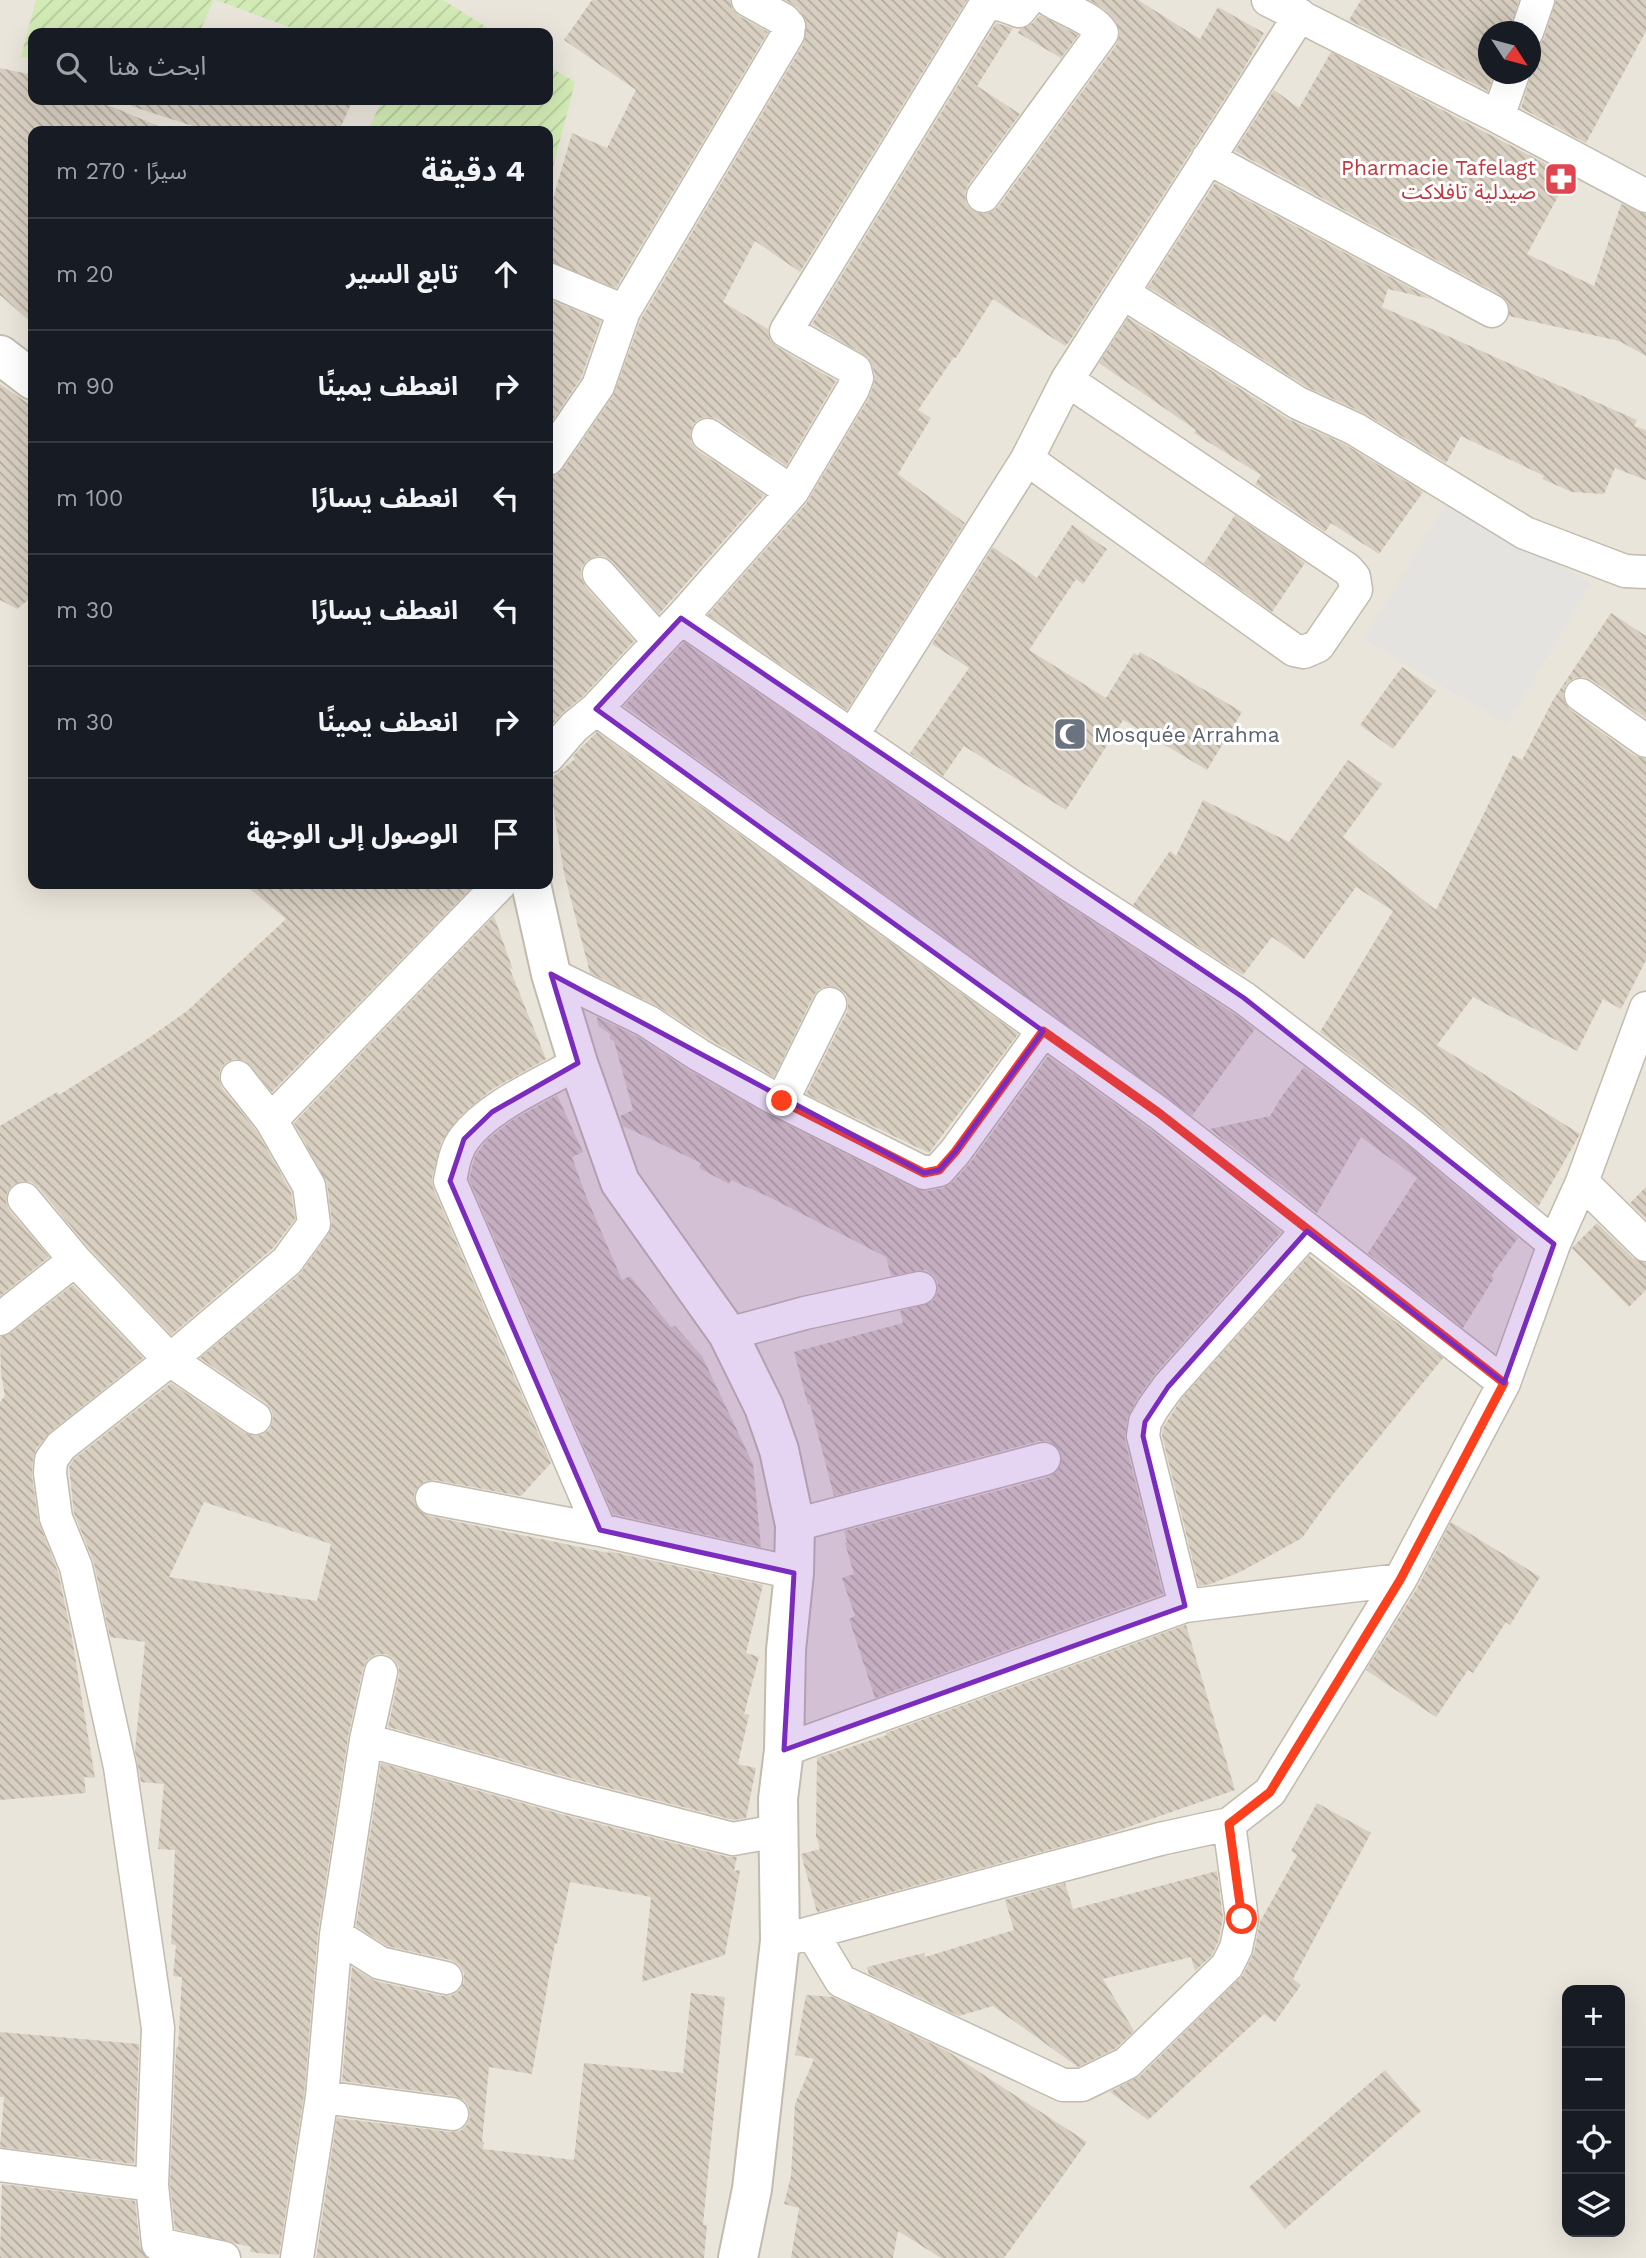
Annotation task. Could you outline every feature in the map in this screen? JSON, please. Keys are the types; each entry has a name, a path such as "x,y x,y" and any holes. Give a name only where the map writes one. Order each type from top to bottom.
{"street":[{"path":"553,452 598,386 624,311 788,34 789,26 784,20 748,0"},
{"path":"553,751 681,618 792,492 857,378 855,370 786,331 984,6 993,2 1019,11 1028,0"},
{"path":"983,196 1102,33 1100,28 1049,0"},
{"path":"1268,0 1646,196"},
{"path":"1531,21 1538,0"},
{"path":"852,736 1027,459 1067,380 1300,15"},
{"path":"1498,117 1510,84"},
{"path":"1208,158 1492,311"},
{"path":"553,281 624,311"},
{"path":"1123,293 1298,403 1355,429 1525,533 1625,571 1646,572"},
{"path":"0,355 28,376"},
{"path":"1027,459 1294,650 1304,652 1318,646 1356,590 1354,577 1347,569 1067,380"},
{"path":"708,435 792,492"},
{"path":"599,574 658,640"},
{"path":"681,618 1068,884 1244,998 1412,1126 1554,1244"},
{"path":"1581,695 1646,741"},
{"path":"596,709 1159,1113 1504,1383"},
{"path":"271,1120 495,889"},
{"path":"532,889 551,974 578,1063 620,1182 728,1334 765,1406 779,1450 795,1525 794,1573 786,1650 784,1750 777,1830 796,1937 738,2258"},
{"path":"551,974 648,1021 699,1055 782,1101 924,1173 939,1170 955,1152 1043,1031"},
{"path":"782,1101 830,1004"},
{"path":"796,1937 1160,1839 1229,1824 1270,1792 1400,1580 1504,1383 1554,1244 1582,1182 1646,1008"},
{"path":"578,1063 492,1112 464,1139 455,1156 450,1181 600,1530"},
{"path":"224,2258 159,2244 152,2185 158,2028 120,1767 76,1567 56,1518 50,1473 51,1460 61,1446 170,1360 288,1261 314,1224 309,1186 271,1120 237,1077"},
{"path":"1582,1182 1646,1245"},
{"path":"24,1199 75,1260 170,1360 255,1418"},
{"path":"1185,1606 1143,1436 1146,1422 1168,1387 1307,1231"},
{"path":"0,1319 75,1260"},
{"path":"728,1334 805,1313 920,1288"},
{"path":"795,1525 1044,1459"},
{"path":"432,1498 600,1530 794,1573"},
{"path":"784,1750 1185,1606 1400,1580"},
{"path":"297,2258 322,2097 336,1935 366,1740 381,1672"},
{"path":"366,1740 569,1797 733,1839 777,1830"},
{"path":"796,1937 841,1981 1063,2085 1082,2085 1127,2063 1227,1966 1236,1948 1242,1919 1229,1824"},
{"path":"336,1935 380,1963 446,1978"},
{"path":"322,2097 452,2114"},
{"path":"0,2165 152,2185"}],"highlighted area":[{"path":"681,618 1244,998 1554,1244 1504,1383 1307,1231 1168,1387 1145,1422 1143,1436 1185,1606 784,1750 794,1573 600,1530 450,1181 464,1139 492,1112 578,1063 551,974 924,1173 939,1170 955,1152 1043,1031 596,709"}],"shaded area":[{"path":"0,0 1646,0 1646,2258 0,2258"},
{"path":"1448,499 1591,584 1507,725 1364,639"}],"green space":[{"path":"36,0 214,0 201,28 29,28"},
{"path":"216,0 443,0 488,28 292,28"},
{"path":"28,30 28,58 21,57"},
{"path":"553,69 575,82 553,168 553,126 370,126 380,105 553,105"}],"building":[{"path":"592,0 730,0 732,9 739,16 768,32 616,288 553,263 553,199 572,133 607,148 636,90 564,40"},
{"path":"786,0 967,0 800,272 755,241 723,302 768,329 770,340 777,347 836,381 786,466 718,419 701,418 693,424 691,442 697,450 764,495 659,614 612,561 604,556 596,556 586,561 581,569 585,586 634,641 583,696 553,723 553,476 563,469 613,396 641,319 804,43 806,20 798,8"},
{"path":"1090,0 1138,0 1200,39 1218,7 1264,33 1069,342 1065,346 993,299 956,358 954,357 918,410 931,418 898,474 965,523 847,710 708,615 806,504 869,398 875,374 869,358 812,324 996,23 1013,28 977,86 1020,114 968,185 966,203 972,210 982,214 998,207 1117,44 1120,32 1116,22 1104,9"},
{"path":"1361,0 1519,0 1512,21 1478,21 1478,84 1490,84 1488,91 1349,20"},
{"path":"1556,0 1646,0 1646,31 1586,143 1521,108 1528,84 1541,84 1541,42"},
{"path":"1040,15 1078,35 1061,58 1018,33"},
{"path":"1331,52 1569,176 1527,254 1594,286 1621,204 1646,214 1646,356 1619,341 1509,316 1508,302 1501,295 1235,151 1274,90 1299,108"},
{"path":"0,68 28,74 28,105 108,105 158,126 28,126 28,320 0,295"},
{"path":"351,105 341,126 193,126 131,106"},
{"path":"1215,183 1431,299 1388,289 1382,307 1637,420 1634,426 1646,430 1646,480 1615,468 1604,494 1572,492 1461,436 1446,463 1364,413 1307,387 1148,287"},
{"path":"553,301 601,321 581,378 553,420"},
{"path":"1128,318 1288,419 1346,445 1423,492 1379,554 1331,523 1325,532 1255,484 1261,475 1194,433 1196,430 1099,363"},
{"path":"0,384 28,404 28,600 17,609 0,600"},
{"path":"1235,515 1305,563 1272,612 1204,563"},
{"path":"1072,525 1107,549 1083,584 1076,579 1029,650 1106,698 1134,653 1138,656 1140,652 1242,712 1207,770 1123,720 1066,810 964,746 943,776 910,753 969,668 932,644 993,547 1037,578"},
{"path":"1611,613 1646,636 1646,718 1592,680 1583,677 1574,678 1566,684 1563,694 1570,710 1635,756 1646,759 1646,960 1621,1009 1603,999 1577,1051 1473,997 1437,1045 1580,1134 1538,1207 1424,1112 1320,1032 1393,911 1356,887 1304,959 1272,937 1243,975 1133,905 1170,851 1176,856 1203,800 1289,842 1348,760 1382,784 1343,837 1436,910 1513,755 1522,760 1553,700"},
{"path":"684,642 1058,899 1255,1029 1192,1116 624,706"},
{"path":"1402,667 1436,691 1393,749 1360,725"},
{"path":"597,732 1018,1034 929,1153 806,1094 847,1012 846,994 839,988 828,986 819,989 814,995 774,1077 657,1006 590,973 564,873 553,805 553,777 575,759 573,756"},
{"path":"250,889 470,889 272,1092 244,1060 234,1059 225,1063 220,1070 222,1088 256,1130 291,1192 295,1219 273,1248 171,1335 89,1248 38,1187 31,1182 22,1181 12,1185 7,1193 6,1203 49,1257 0,1296 0,1126 57,1092 59,1095 187,1011 286,919"},
{"path":"494,916 513,970 509,967 546,1059 491,1090 461,1115 441,1142 432,1178 433,1188 551,1463 521,1496 435,1480 425,1481 418,1487 414,1495 415,1503 420,1511 429,1516 763,1585 746,1653 759,1657 744,1714 749,1715 738,1764 756,1768 746,1818 734,1820 388,1727 399,1667 394,1659 386,1654 376,1654 368,1659 363,1668 348,1737 318,1932 304,2095 279,2255 250,2252 251,2247 175,2229 170,2184 182,1977 173,1976 176,1945 171,1944 175,1850 158,1849 164,1784 141,1782 135,1751 145,1642 110,1637 94,1563 74,1513 69,1467 74,1459 171,1383 245,1433 262,1435 270,1429 272,1411 266,1403 200,1358 299,1275 329,1234 332,1222 327,1183 294,1123","holes":["204,1502 331,1544 317,1601 169,1577"]},
{"path":"597,1017 638,1037 690,1071 764,1113 916,1189 927,1191 943,1188 953,1182 970,1163 1048,1056 1148,1128 1281,1232 1154,1375 1127,1419 1125,1440 1163,1594 875,1698 849,1619 855,1616 842,1578 854,1574 844,1531 1049,1477 1061,1464 1061,1454 1056,1446 1039,1441 834,1496 794,1352 903,1323 900,1311 932,1302 937,1294 938,1283 933,1275 925,1270 891,1276 886,1257 769,1197 731,1180 729,1184 699,1168 701,1163 623,1126 620,1116 633,1110 614,1041 610,1039 610,1034 598,1026"},
{"path":"1304,1067 1401,1140 1518,1238 1491,1276 1494,1278 1463,1328 1368,1253 1417,1178 1361,1137 1317,1213 1210,1129 1270,1116"},
{"path":"557,1095 583,1152 572,1157 622,1280 630,1276 671,1327 675,1326 702,1356 753,1464 761,1547 613,1514 469,1179 475,1156 487,1140 511,1121"},
{"path":"1646,1187 1646,1219 1630,1203"},
{"path":"1597,1223 1633,1258 1646,1263 1646,1290 1629,1307 1572,1248"},
{"path":"1309,1256 1443,1358 1335,1492 1302,1538 1242,1571 1199,1586 1162,1435 1163,1428 1182,1398"},
{"path":"73,1285 143,1358 50,1432 36,1449 33,1459 32,1475 38,1520 58,1572 71,1632 95,1778 84,1777 86,1793 0,1800 0,1402 5,1396 1,1374 0,1337 11,1333"},
{"path":"1451,1522 1540,1577 1510,1625 1506,1622 1473,1673 1468,1670 1436,1717 1366,1670 1416,1590"},
{"path":"1186,1625 1235,1790 1105,1835 817,1912 801,1854 820,1849 816,1836 817,1758"},
{"path":"381,1763 564,1815 728,1857 737,1857 734,1871 740,1870 725,1955 642,1982 651,1897 570,1882 557,1944 555,1943 532,2074 489,2067 482,2142 483,2149 574,2160 584,2063 683,2073 691,1993 725,1997 703,2225 707,2225 704,2258 316,2258 337,2118 450,2132 460,2131 467,2125 470,2117 469,2106 455,2096 342,2081 352,1967 375,1981 442,1996 451,1996 459,1991 464,1981 464,1973 459,1965 451,1960 387,1946 356,1926"},
{"path":"1317,1803 1371,1833 1293,1979 1301,1985 1275,2022 1264,2014 1148,2120 1110,2092 1140,2076 1243,1975 1254,1952 1260,1922 1297,1855 1291,1851"},
{"path":"1217,1871 1223,1918 1212,1955 1195,1971 1191,1957 1103,1979 1134,2031 1116,2048 1078,2067 993,2006 959,2016 869,1974 867,1967 924,1953 925,1957 1014,1930 1005,1900 1065,1883 1073,1909"},
{"path":"806,1995 833,1997 947,2051 1087,2142 1004,2258 941,2258 898,2231 893,2258 791,2258 799,2208 784,2204 791,2176 795,2104 814,2059 795,2055"},
{"path":"0,2032 139,2044 134,2164 0,2147 4,2097 0,2097"},
{"path":"1385,2070 1421,2111 1285,2229 1249,2187"},
{"path":"2,2184 135,2201 140,2246 147,2258 0,2258"}],"place":[{"name":"Pharmacie Tafelagt صيدلية تافلاكت","path":"1561,179"},
{"name":"Mosquée Arrahma","path":"1070,734"}],"route":[{"path":"782,1101 924,1173 939,1170 1043,1031 1159,1113 1504,1383 1400,1580 1270,1792 1229,1824 1242,1919"}]}
